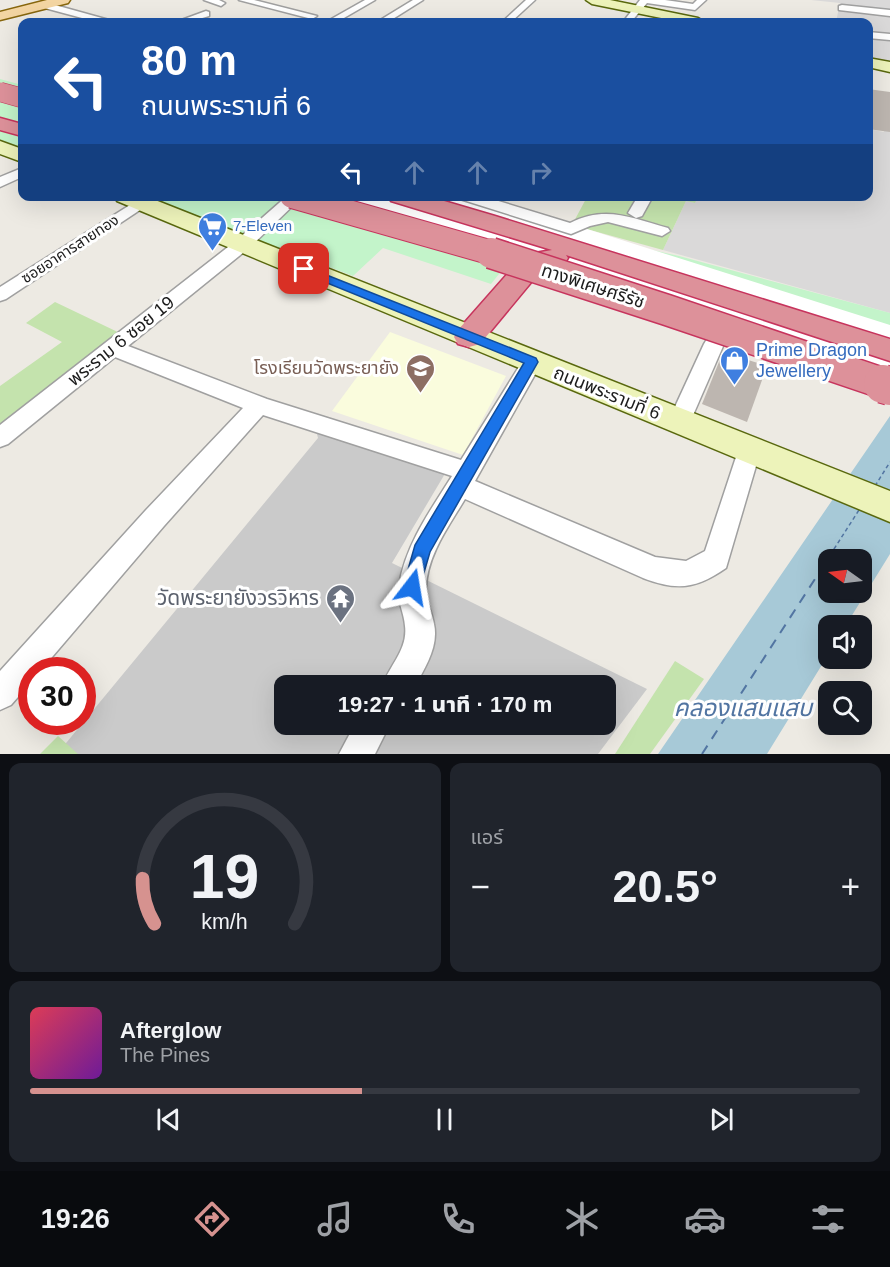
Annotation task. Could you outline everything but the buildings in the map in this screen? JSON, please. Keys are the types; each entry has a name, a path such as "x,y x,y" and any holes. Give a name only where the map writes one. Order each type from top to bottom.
{"highway":[{"path":"0,92 18,97"},
{"path":"0,107 18,111"},
{"path":"0,124 18,129"},
{"name":"ทางพิเศษศรีรัช","path":"311,201 507,258 713,324 890,386"},
{"name":"ทางพิเศษศรีรัช","path":"416,201 721,294 890,350"},
{"path":"469,337 534,261 542,258 558,258 890,368"}],"main road":[{"path":"0,16 63,0"},
{"path":"592,0 643,3 686,18"},
{"path":"873,63 890,67"},
{"path":"0,147 18,154"},
{"name":"ถนนพระรามที่ 6","path":"136,201 890,507"}],"street":[{"path":"208,0 221,3"},
{"path":"243,0 312,16"},
{"path":"338,18 371,0"},
{"path":"389,18 419,0"},
{"path":"511,18 531,0"},
{"path":"630,18 643,3 695,7 702,0"},
{"path":"44,5 91,18"},
{"path":"841,8 890,13"},
{"path":"194,18 206,14"},
{"path":"873,35 890,37"},
{"path":"0,99 18,92"},
{"path":"0,183 18,174"},
{"name":"ซอยอาคารสายทอง","path":"0,296 132,201"},
{"name":"พระราม 6 ซอย 19","path":"0,438 243,244 289,201"},
{"path":"480,201 564,228 576,229 585,222 608,217 662,231"},
{"path":"636,213 643,201"},
{"path":"679,422 714,344"},
{"path":"113,348 259,405 464,479 653,569 675,575 689,575 716,559 753,451"},
{"path":"404,675 416,655 420,625 413,606 412,587 417,562 532,362"},
{"path":"0,694 154,518 259,405"},
{"path":"356,754 367,735"}],"shaded area":[{"path":"811,0 890,0 890,62 873,59 873,18 837,18 840,3"},
{"path":"879,103 890,104 890,313 663,250 686,201 695,203 696,201 873,201 873,130 884,132"},
{"name":"โรงเรียนวัดพระยายัง","path":"390,332 506,376 463,455 332,411"},
{"name":"วัดพระยายังวรวิหาร","path":"316,430 446,472 392,563 647,689 616,730 616,675 274,675 274,735 612,735 598,754 57,754 73,735 96,735 96,707 318,438"}],"green space":[{"path":"0,79 18,84 18,147 0,140"},
{"path":"156,201 448,201 539,225 679,256 890,313 890,396 507,264 491,284 383,248 353,276"},
{"path":"585,201 686,201 663,250 572,225"},
{"path":"55,302 124,335 0,433 0,386 62,342 26,323"},
{"path":"675,661 704,679 650,754 615,754"},
{"path":"58,736 78,754 40,754"}],"water":[{"name":"คลองแสนแสบ","path":"890,416 890,554 872,583 872,549 818,549 818,603 860,603 852,615 818,615 819,669 767,754 658,754"}],"pier":[{"path":"288,201 499,201 890,325 890,393 474,252"}],"ferry route":[{"path":"875,486 890,462"},
{"path":"834,549 859,510"},
{"path":"702,754 835,548"}],"place":[{"name":"7-Eleven","path":"212,252"},
{"name":"Prime Dragon Jewellery","path":"735,386"},
{"name":"โรงเรียนวัดพระยายัง","path":"420,394"},
{"name":"วัดพระยายังวรวิหาร","path":"340,624"}],"route":[{"path":"304,269 532,362 422,550 412,587"}]}
